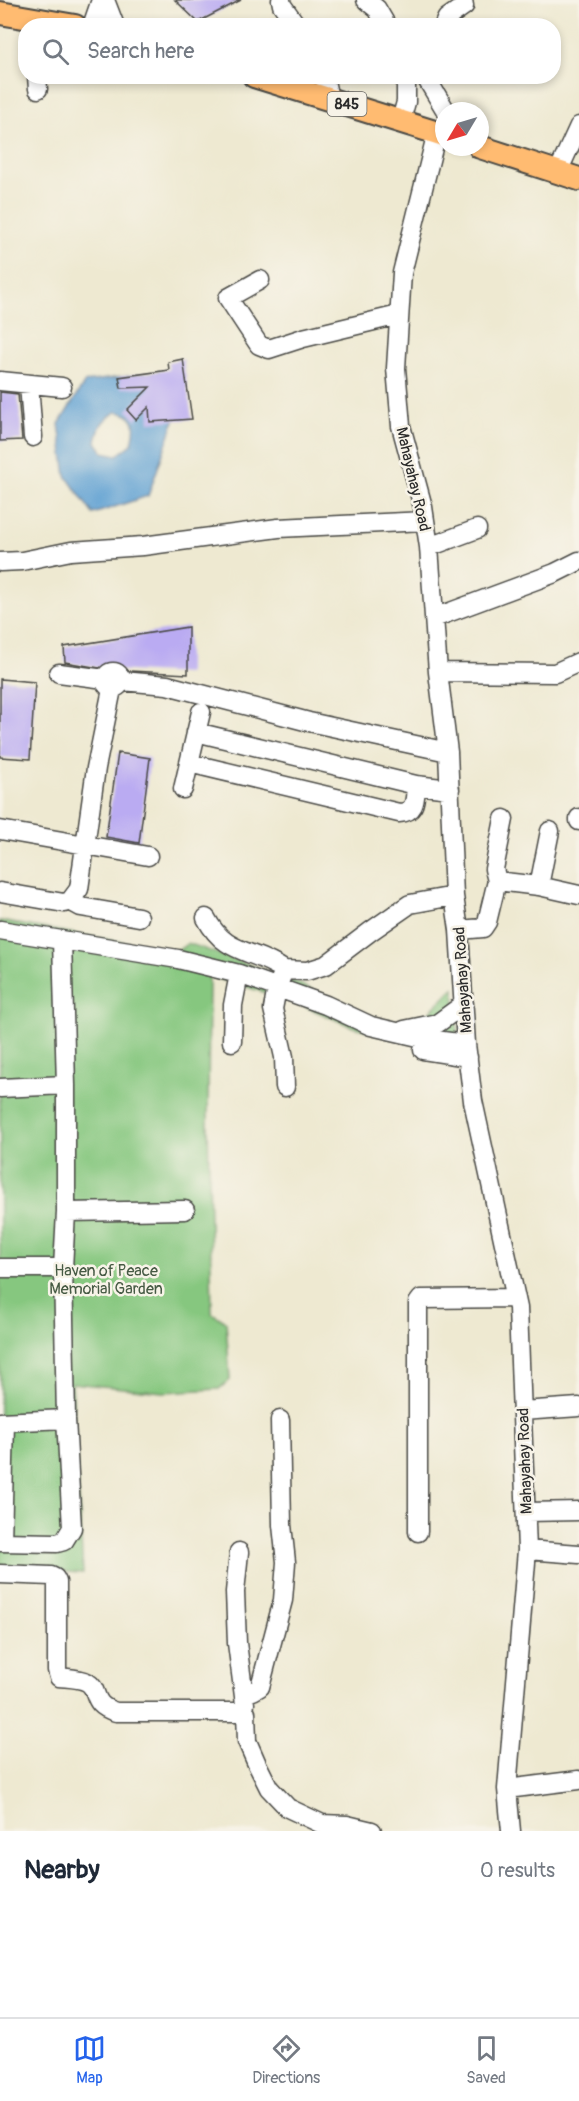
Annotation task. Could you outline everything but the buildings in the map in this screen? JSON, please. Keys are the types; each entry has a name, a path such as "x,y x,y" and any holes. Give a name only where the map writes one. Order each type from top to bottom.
{"main road":[{"path":"0,14 18,18"},
{"name":"845","path":"280,84 435,129"},
{"path":"489,150 568,176"}],"street":[{"path":"95,18 103,0"},
{"path":"103,0 111,18"},
{"path":"281,0 291,18"},
{"path":"366,0 377,9 382,18"},
{"path":"378,0 390,18"},
{"path":"447,18 464,6 463,0"},
{"path":"326,84 329,99"},
{"path":"401,120 406,102 406,84"},
{"path":"430,84 441,102"},
{"path":"568,176 579,126"},
{"name":"Mahayahay Road","path":"435,153 402,273 396,368 401,426 425,521 429,548 450,789 454,896 459,930 472,1101 516,1298 526,1550 507,1789 511,1831"},
{"path":"260,280 228,298 259,345 268,349 303,338 399,315"},
{"path":"0,381 62,387"},
{"path":"29,384 33,437"},
{"path":"0,562 22,561 71,551 143,546 278,528 425,521"},
{"path":"429,548 477,529"},
{"path":"434,618 555,573 579,561"},
{"path":"438,672 555,673 579,662"},
{"path":"59,673 113,683 167,685 309,722 447,752"},
{"path":"0,892 64,903 70,901 79,889 96,768 113,683"},
{"path":"183,789 201,712"},
{"path":"196,732 416,785 450,789"},
{"path":"189,762 399,813 407,813 412,809 415,802 416,785"},
{"path":"459,930 485,926 497,880 494,869 504,819"},
{"path":"0,830 148,856"},
{"path":"539,886 550,831"},
{"path":"497,880 579,895"},
{"path":"206,918 214,932 234,949 263,957 284,970 307,971 326,965 411,904 454,896"},
{"path":"70,901 81,907 139,917"},
{"path":"0,930 178,959 239,974 326,1005 371,1026 467,1050"},
{"path":"62,940 66,1085 66,1212 63,1268 66,1419 72,1528 64,1541 57,1543 1,1542 2,1422 66,1419"},
{"path":"284,970 277,988 273,1009 284,1057 285,1087"},
{"path":"232,1042 232,1005 239,974"},
{"path":"396,1031 438,1023 464,1004"},
{"path":"368,1038 416,1049 467,1050"},
{"path":"0,1088 66,1085"},
{"path":"66,1212 185,1210"},
{"path":"0,1268 63,1268"},
{"path":"418,1532 418,1303 421,1299 516,1298"},
{"path":"522,1411 579,1407"},
{"path":"244,1692 254,1691 260,1687 283,1600 286,1557 282,1525 280,1420"},
{"path":"526,1512 579,1511"},
{"path":"526,1550 579,1554"},
{"path":"239,1552 235,1592 237,1643 248,1741 257,1764 269,1788 288,1808 322,1824 347,1825 372,1831"},
{"path":"0,1574 55,1578 57,1582 57,1670 59,1677 87,1681 92,1686 98,1703 105,1709 116,1712 246,1712"},
{"path":"507,1789 579,1780"}],"green space":[{"name":"Haven of Peace Memorial Garden","path":"0,921 177,951 188,943 294,981 382,1026 421,1020 454,988 459,1051 353,1027 290,1000 209,976 208,1124 212,1313 226,1322 230,1380 219,1389 163,1392 72,1383 83,1573 0,1568"}],"water":[{"path":"159,372 164,374 174,422 148,496 93,514 66,476 59,424 85,382","holes":["116,412 123,413 134,422 132,444 117,455 103,452 96,442 102,424"]}]}
